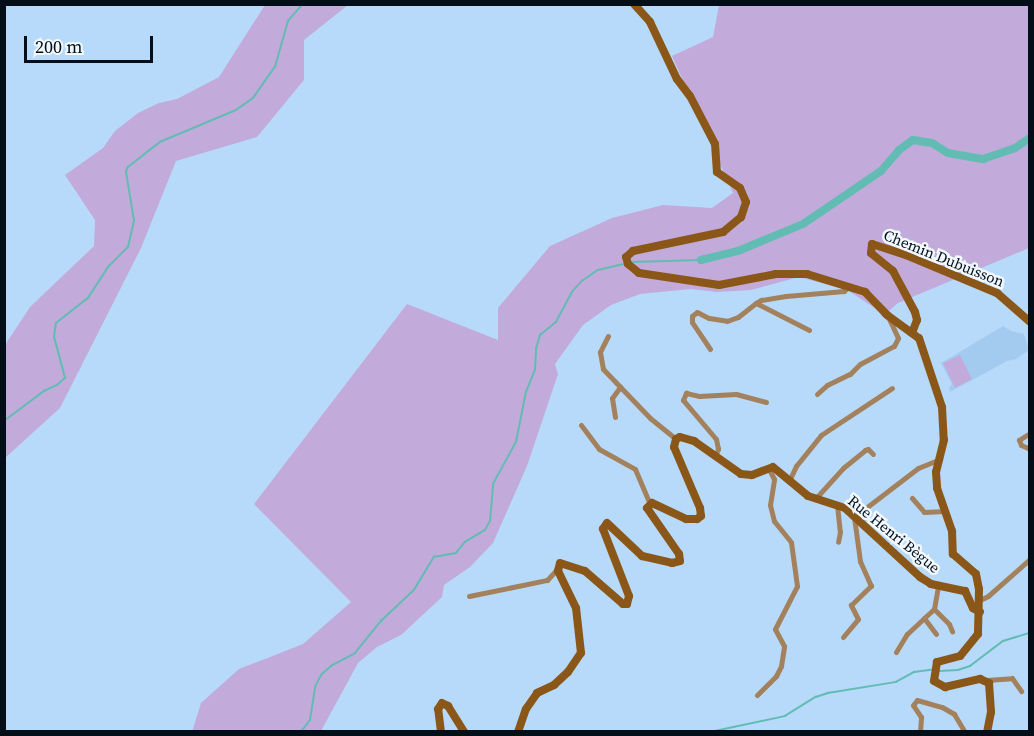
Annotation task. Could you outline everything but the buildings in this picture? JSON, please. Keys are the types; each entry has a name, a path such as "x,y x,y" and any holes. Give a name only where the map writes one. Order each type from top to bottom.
{"main road":[{"path":"634,4 650,22 677,79 690,96 715,144 717,172 740,188 746,202 741,218 723,232 633,251 626,257 628,264 639,273 719,285 797,272 849,286 865,292 887,315 912,333 923,345 942,407 944,440 936,483 952,531 953,555 976,574 980,600 978,634 969,648 956,658 939,660 936,663 934,678 935,684 945,687 980,679 986,680 992,691 991,718 987,732"},
{"name":"Chemin Dubuisson","path":"912,333 917,320 915,312 893,272 871,253 872,244 906,255 997,293 1029,322"},
{"path":"518,732 526,709 537,693 554,685 568,672 580,652 576,608 558,568 560,563 585,571 618,601 627,604 629,596 603,526 610,524 642,556 674,563 680,560 648,510 650,504 686,519 696,519 701,516 700,508 678,460 674,447 676,439 680,437 694,441 741,474 752,475 768,467"},
{"name":"Rue Henri Bègue","path":"768,467 774,468 803,493 837,505 854,517 920,577 938,586 965,591 973,608 980,612"},
{"path":"441,732 438,709 441,703 448,706 464,732"}],"street":[{"path":"710,349 692,322 692,315 697,312 709,318 727,321 738,317 761,300 844,291 849,286"},
{"path":"756,303 809,330"},
{"path":"818,394 827,385 850,374 860,364 894,346 898,338 887,315"},
{"path":"608,336 600,352 600,364 659,427 676,439"},
{"path":"615,417 612,398 620,387"},
{"path":"789,481 796,466 821,435 892,388"},
{"path":"715,456 718,449 716,439 683,400 686,393 699,396 736,394 766,402"},
{"path":"580,425 599,449 635,469 650,504"},
{"path":"1029,433 1019,441 1021,445 1029,449"},
{"path":"815,499 843,468 865,450 868,449 873,454"},
{"path":"843,637 858,619 851,605 871,586 860,561 854,517 918,468 940,459"},
{"path":"757,695 776,676 781,666 784,646 775,629 797,586 791,542 774,521 770,505 774,479 768,467"},
{"path":"912,498 924,512 945,511"},
{"path":"837,505 840,532 838,542"},
{"path":"980,600 988,596 1029,559"},
{"path":"469,596 547,580 558,568"},
{"path":"896,652 907,634 934,609 938,586"},
{"path":"934,609 949,624 952,631"},
{"path":"924,618 936,633"},
{"path":"986,680 1012,678 1021,691"},
{"path":"920,732 921,717 913,705 917,700 954,714 965,732"},
{"path":"844,732 849,732"}],"shaded area":[{"path":"265,5 348,5 304,40 304,80 257,137 176,161 141,248 60,408 5,458 5,345 30,307 94,246 95,220 65,175 103,148 115,131 138,113 159,103 177,99 219,77"},
{"path":"719,5 1029,5 1029,248 898,303 882,317 878,310 847,290 799,277 751,290 717,292 691,289 640,294 611,305 583,325 555,364 558,374 527,466 493,543 470,567 444,585 442,597 401,635 377,647 358,663 321,731 192,732 201,703 239,669 303,644 351,602 254,504 407,304 498,340 498,308 550,246 612,218 663,205 712,208 733,193 672,56 713,37"},
{"path":"1003,326 1011,331 1024,334 1029,350 1016,359 1007,361 950,392 949,388 952,384 941,363"},
{"path":"960,355 972,379 955,388 943,363"}],"waterway":[{"path":"4,421 65,378 54,337 56,323 88,298 109,266 128,247 134,221 126,172 128,167 160,142 236,110 253,98 275,67 288,21 303,4"},
{"path":"701,260 738,251 803,224 881,171 899,150 913,140 932,143 948,153 983,159 1015,148 1030,138"},
{"path":"632,262 701,260"},
{"path":"301,732 310,720 315,687 321,675 331,666 355,653 381,621 414,590 434,557 456,553 465,542 485,530 490,521 493,484 516,442 526,392 535,370 536,349 540,335 556,322 572,292 582,281 598,270 623,264"},
{"path":"939,671 958,670 970,666 1003,641 1030,633"},
{"path":"710,732 785,716 816,697 828,693 896,682 914,672 931,670"}]}
